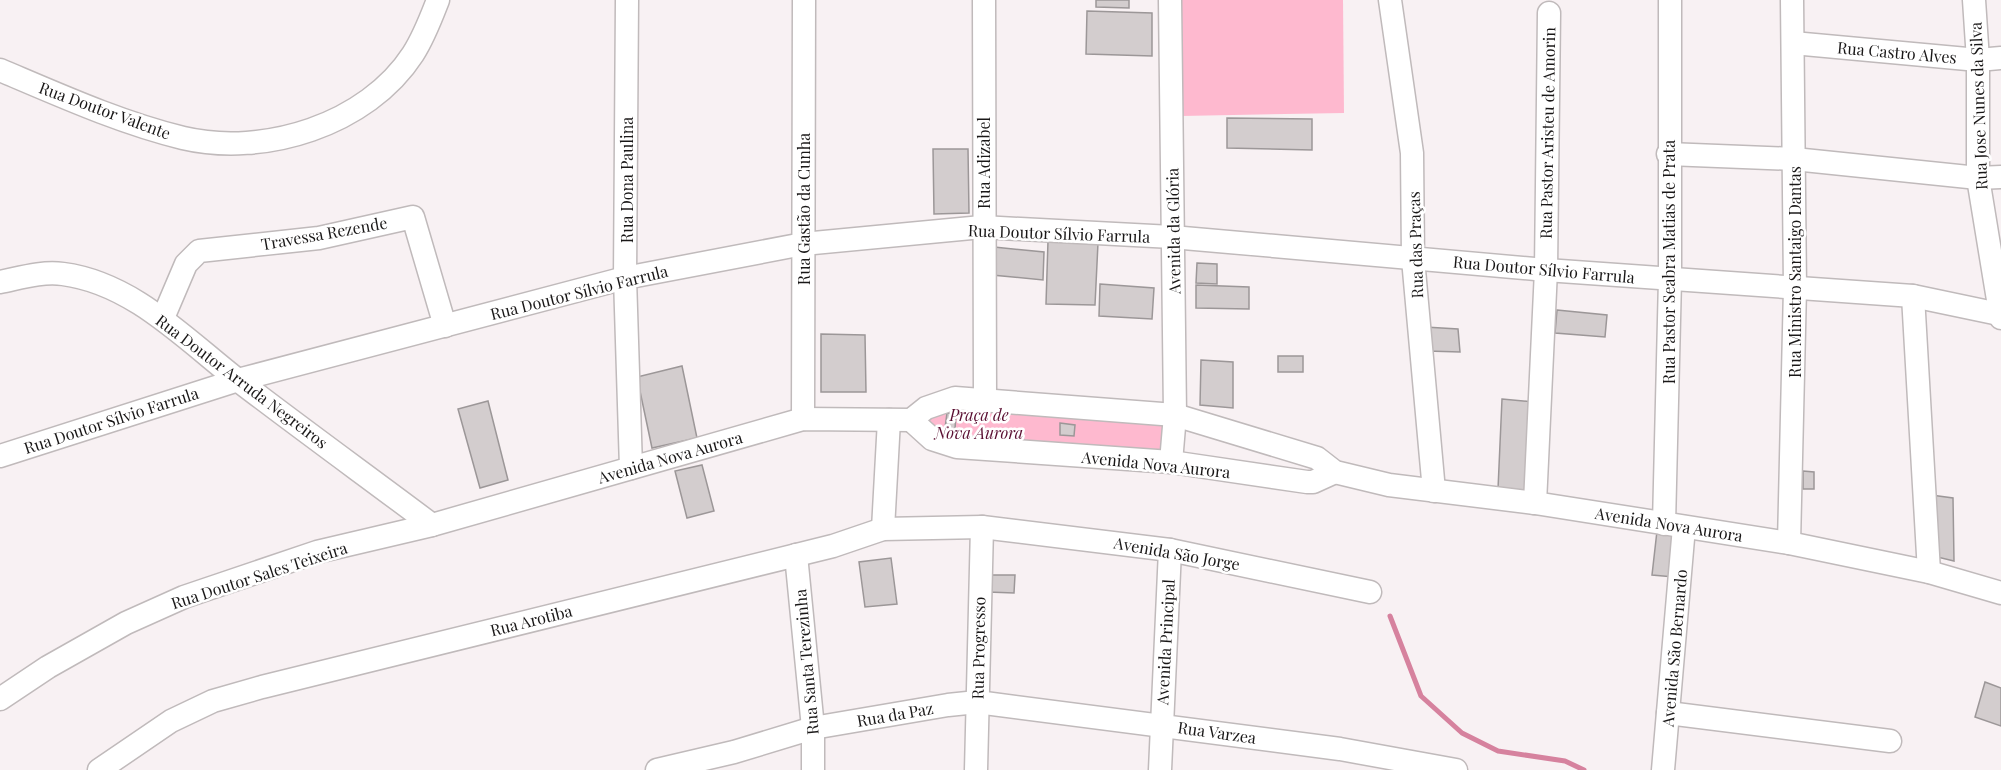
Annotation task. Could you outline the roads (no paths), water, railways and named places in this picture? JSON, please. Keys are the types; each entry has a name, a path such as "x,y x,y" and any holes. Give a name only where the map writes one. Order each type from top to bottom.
{"street":[{"name":"Rua Doutor Valente","path":"0,70 76,101 185,138 232,143 288,136 321,126 358,109 383,89 413,54 438,0"},
{"name":"Rua Dona Paulina","path":"627,0 625,278 631,468"},
{"name":"Rua Gastão da Cunha","path":"803,419 804,0"},
{"name":"Rua Adizabel","path":"984,0 982,227 985,399"},
{"name":"Avenida da Glória","path":"1170,0 1175,415 1171,462"},
{"name":"Rua das Praças","path":"1390,0 1412,153 1413,259 1434,491"},
{"name":"Rua Pastor Seabra Matias de Prata","path":"1670,0 1668,154 1674,525"},
{"name":"Rua Ministro Santaigo Dantas","path":"1789,543 1796,288 1792,0"},
{"name":"Rua Jose Nunes da Silva","path":"1974,0 1978,178 2000,316"},
{"name":"Rua Pastor Aristeu de Amorin","path":"1535,503 1545,270 1549,14"},
{"name":"Rua Castro Alves","path":"1793,43 1977,60 2001,58"},
{"path":"1668,154 1794,159 1978,178 2001,177"},
{"name":"Travessa Rezende","path":"163,318 186,264 199,251 319,238 413,217 445,326"},
{"name":"Rua Doutor Sílvio Farrula","path":"0,456 238,380 625,278 803,244 982,227 1173,237 1545,270 1913,296 2000,316"},
{"name":"Rua Doutor Arruda Negreiros","path":"0,282 34,275 62,273 90,281 163,318 238,380 432,525"},
{"path":"1913,296 1929,572"},
{"name":"Avenida Nova Aurora","path":"432,525 803,419 900,420 940,401 955,398 985,399 1175,415 1317,459 1335,472 1389,485 1535,503 1789,543 1929,572 2001,593"},
{"path":"883,529 900,420"},
{"name":"Avenida Nova Aurora","path":"900,420 932,439 957,447 1171,462 1307,482 1313,482 1335,472"},
{"name":"Rua Doutor Sales Teixeira","path":"0,699 48,667 126,623 184,597 317,552 432,525"},
{"name":"Avenida São Bernardo","path":"1664,761 1668,713 1674,525"},
{"name":"Rua Arotiba","path":"99,770 171,721 213,701 262,687 796,555 883,529 982,526"},
{"name":"Avenida São Jorge","path":"982,526 1170,550 1370,592"},
{"name":"Rua Progresso","path":"976,770 982,526"},
{"name":"Avenida Principal","path":"1160,770 1160,724 1170,550"},
{"name":"Rua Santa Terezinha","path":"796,555 813,728 813,770"},
{"name":"Rua Varzea","path":"977,702 1340,749 1456,770"},
{"name":"Rua da Paz","path":"657,770 734,752 813,728 977,702"},
{"path":"1668,713 1890,741"}],"waterway":[{"path":"1390,616 1421,696 1462,733 1498,751 1565,761 1584,770"}],"park label":[{"name":"Praça de Nova Aurora","path":"979,423"}]}
